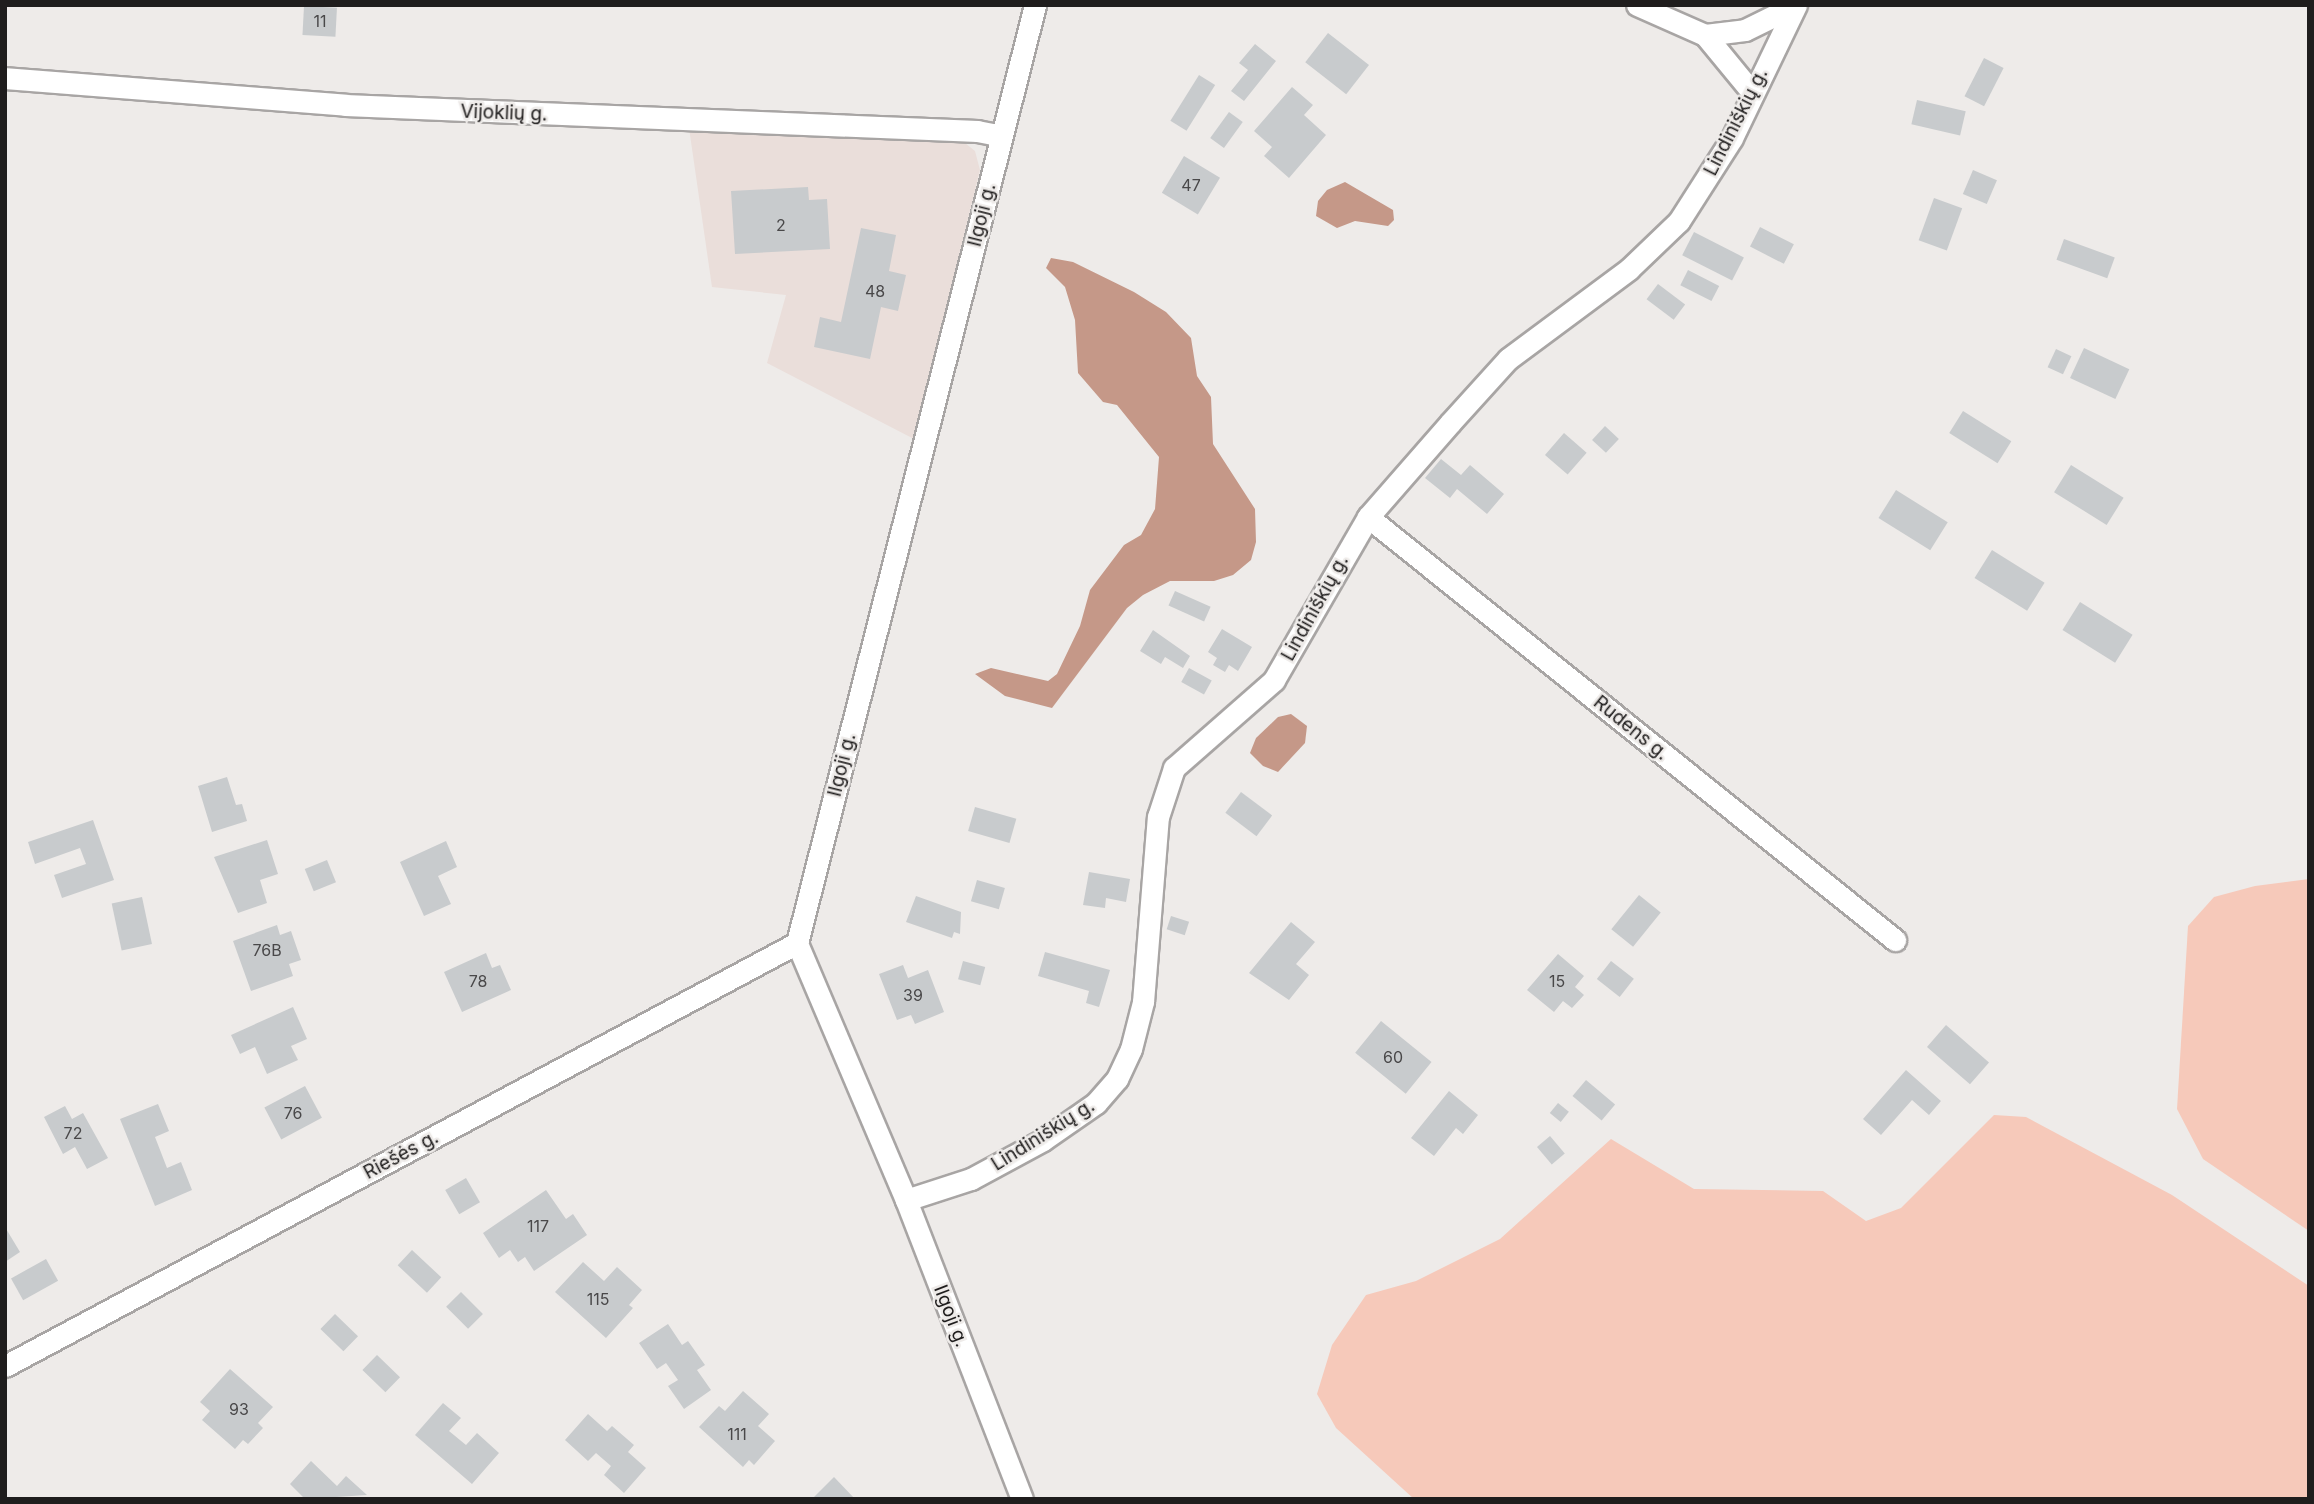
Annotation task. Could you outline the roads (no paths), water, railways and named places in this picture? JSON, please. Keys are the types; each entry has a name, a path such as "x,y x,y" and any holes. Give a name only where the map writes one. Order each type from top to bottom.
{"street":[{"name":"Ilgoji g.","path":"1022,1499 906,1200 796,943 1035,5"},
{"path":"1637,5 1705,35 1751,91"},
{"path":"1705,35 1745,30 1796,5"},
{"name":"Lindiniškių g.","path":"906,1200 971,1179 1043,1140 1096,1103 1117,1079 1131,1049 1143,1002 1164,789 1187,752 1274,680 1368,516 1508,359 1629,268 1679,221 1732,138 1751,91 1796,5"},
{"name":"Vijoklių g.","path":"5,79 372,107 977,131 1002,136"},
{"name":"Rudens g.","path":"1368,516 1895,940"},
{"name":"Riešės g.","path":"5,1366 796,943"}]}
